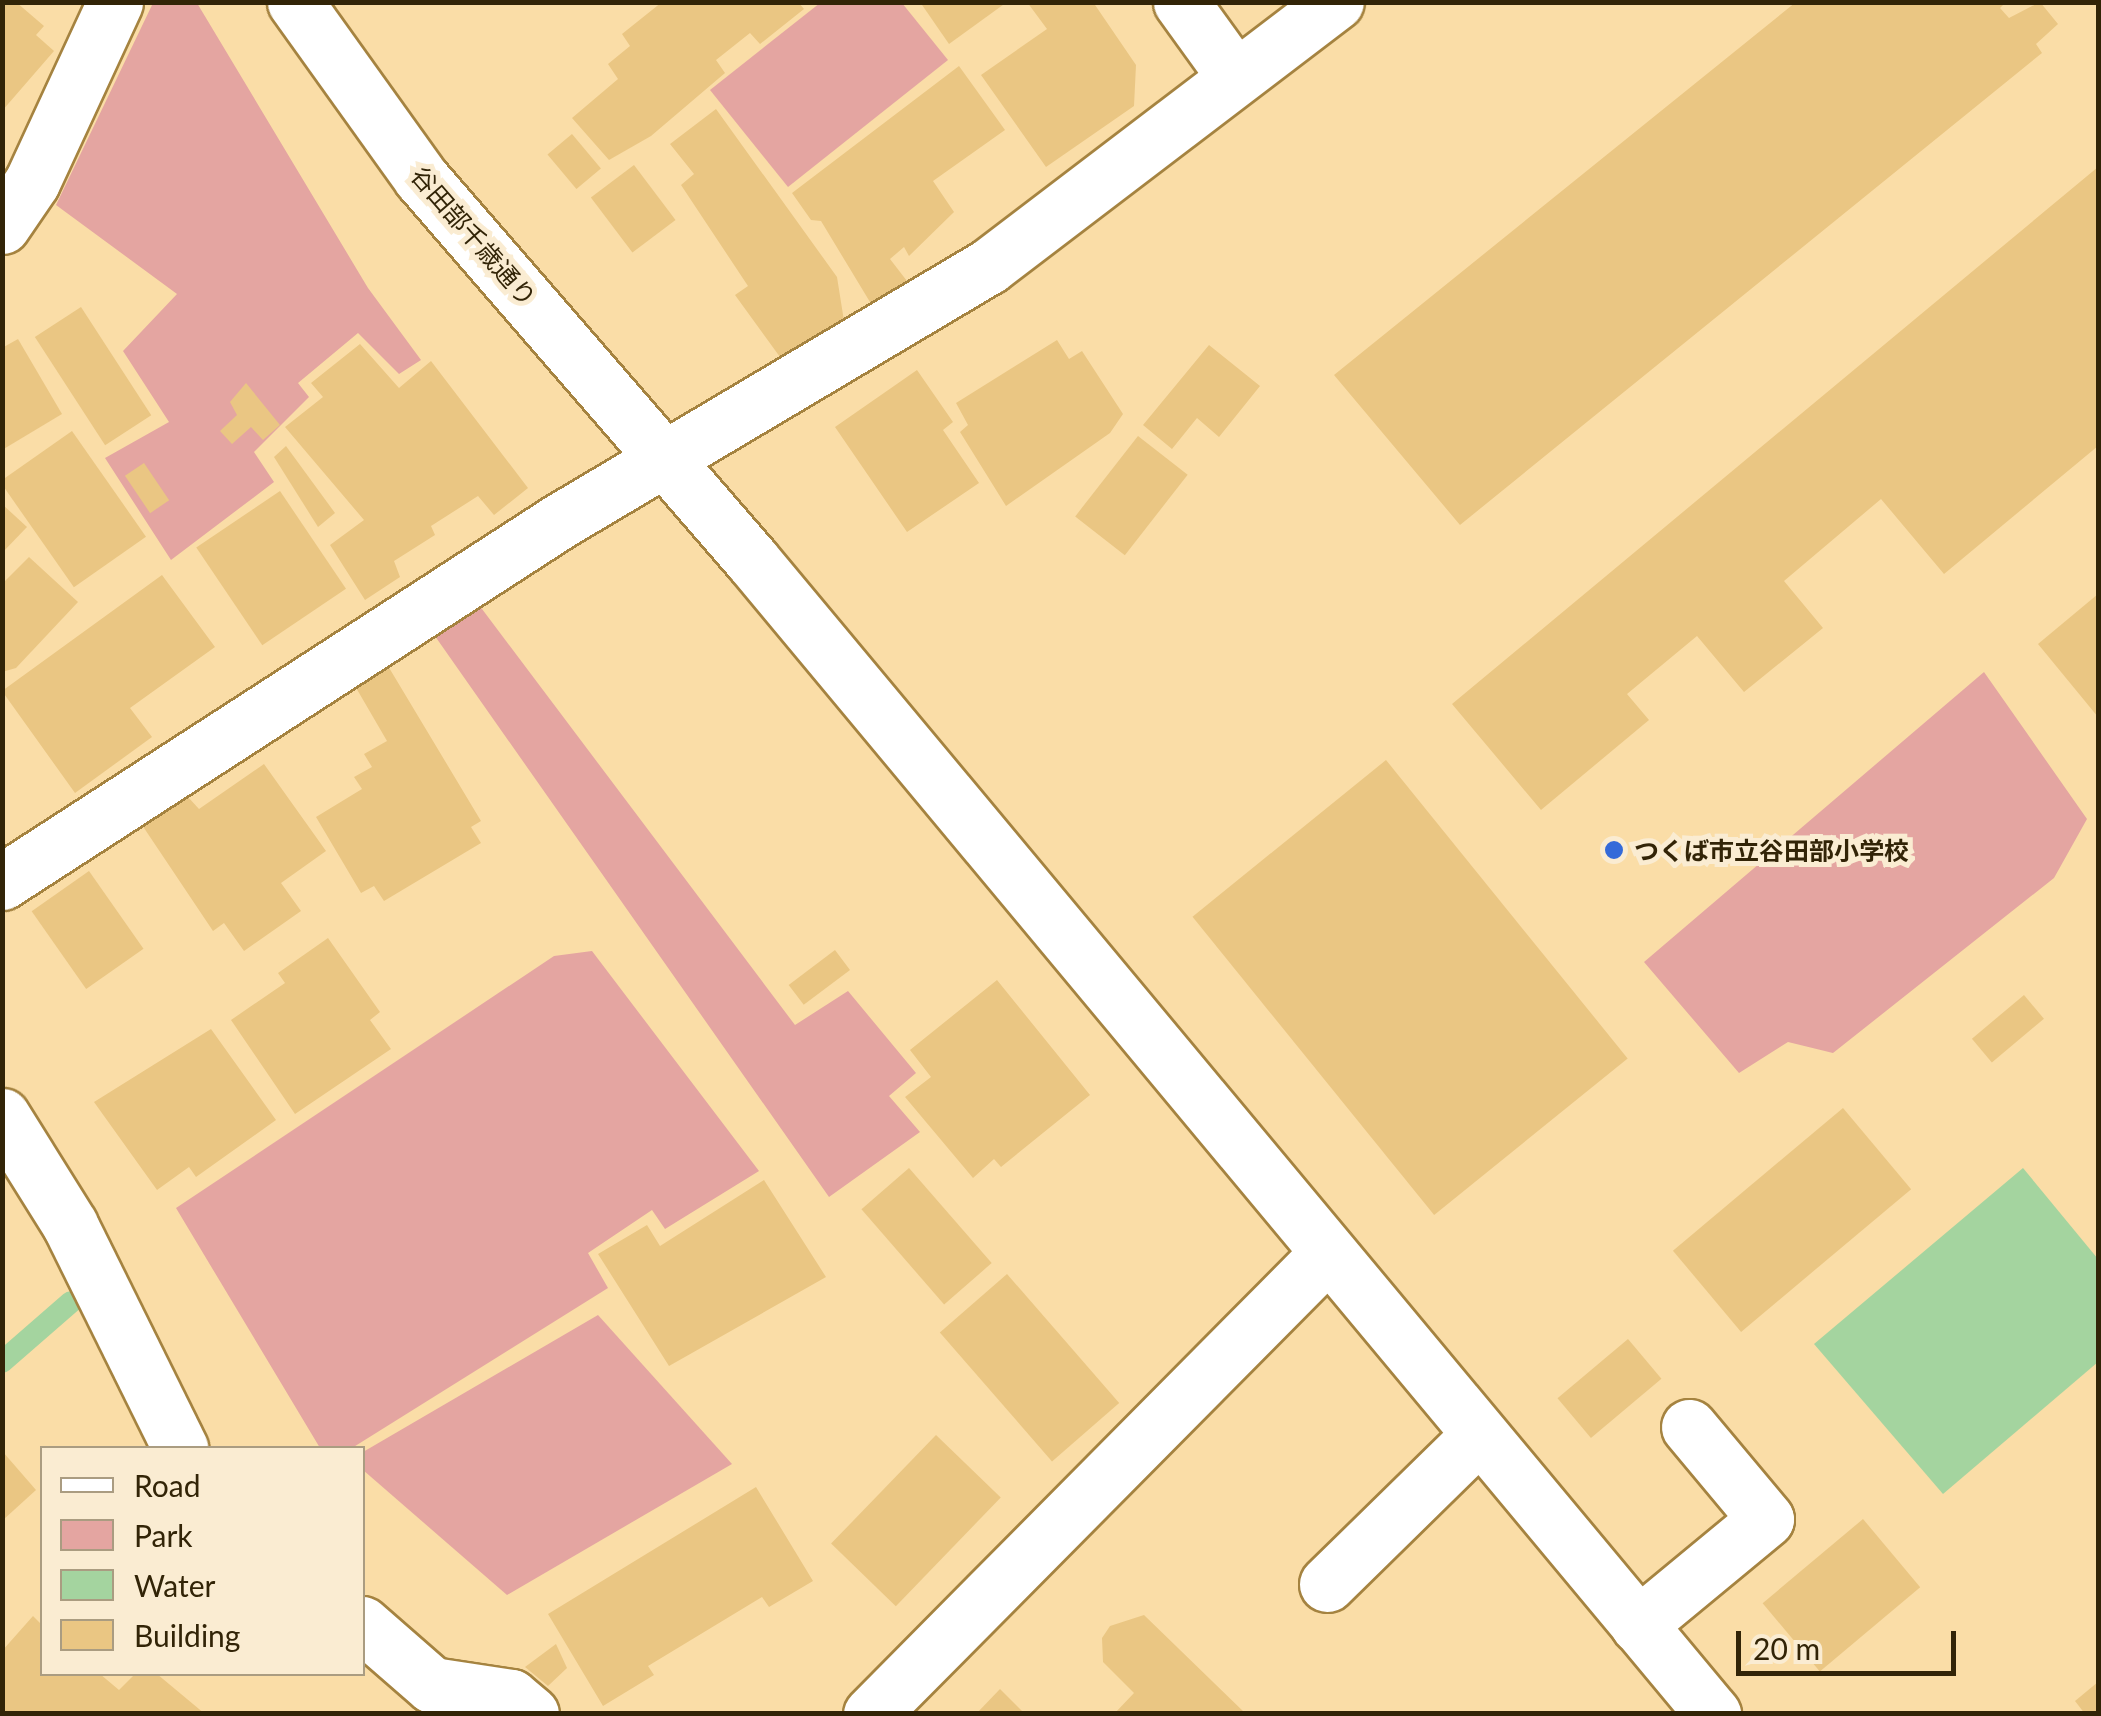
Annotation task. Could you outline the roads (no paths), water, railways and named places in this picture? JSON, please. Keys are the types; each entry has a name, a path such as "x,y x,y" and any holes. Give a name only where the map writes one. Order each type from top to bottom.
{"street":[{"path":"2,226 115,2"},
{"name":"谷田部千歳通り","path":"295,2 421,178 664,460 1714,1714"},
{"path":"1181,2 1235,77"},
{"path":"2,882 664,460 989,266 1336,2"},
{"path":"2,1116 92,1274 179,1446"},
{"path":"871,1714 1326,1255"},
{"path":"1638,1625 1766,1519 1689,1427"},
{"path":"1327,1584 1478,1436"},
{"path":"365,1627 432,1685 512,1698 531,1714"}],"water":[{"path":"2023,1168 2098,1259 2098,1362 1943,1494 1814,1344"}],"waterway":[{"path":"2,1362 71,1302"}],"place":[{"name":"つくば市立谷田部小学校","path":"1614,850"}]}
